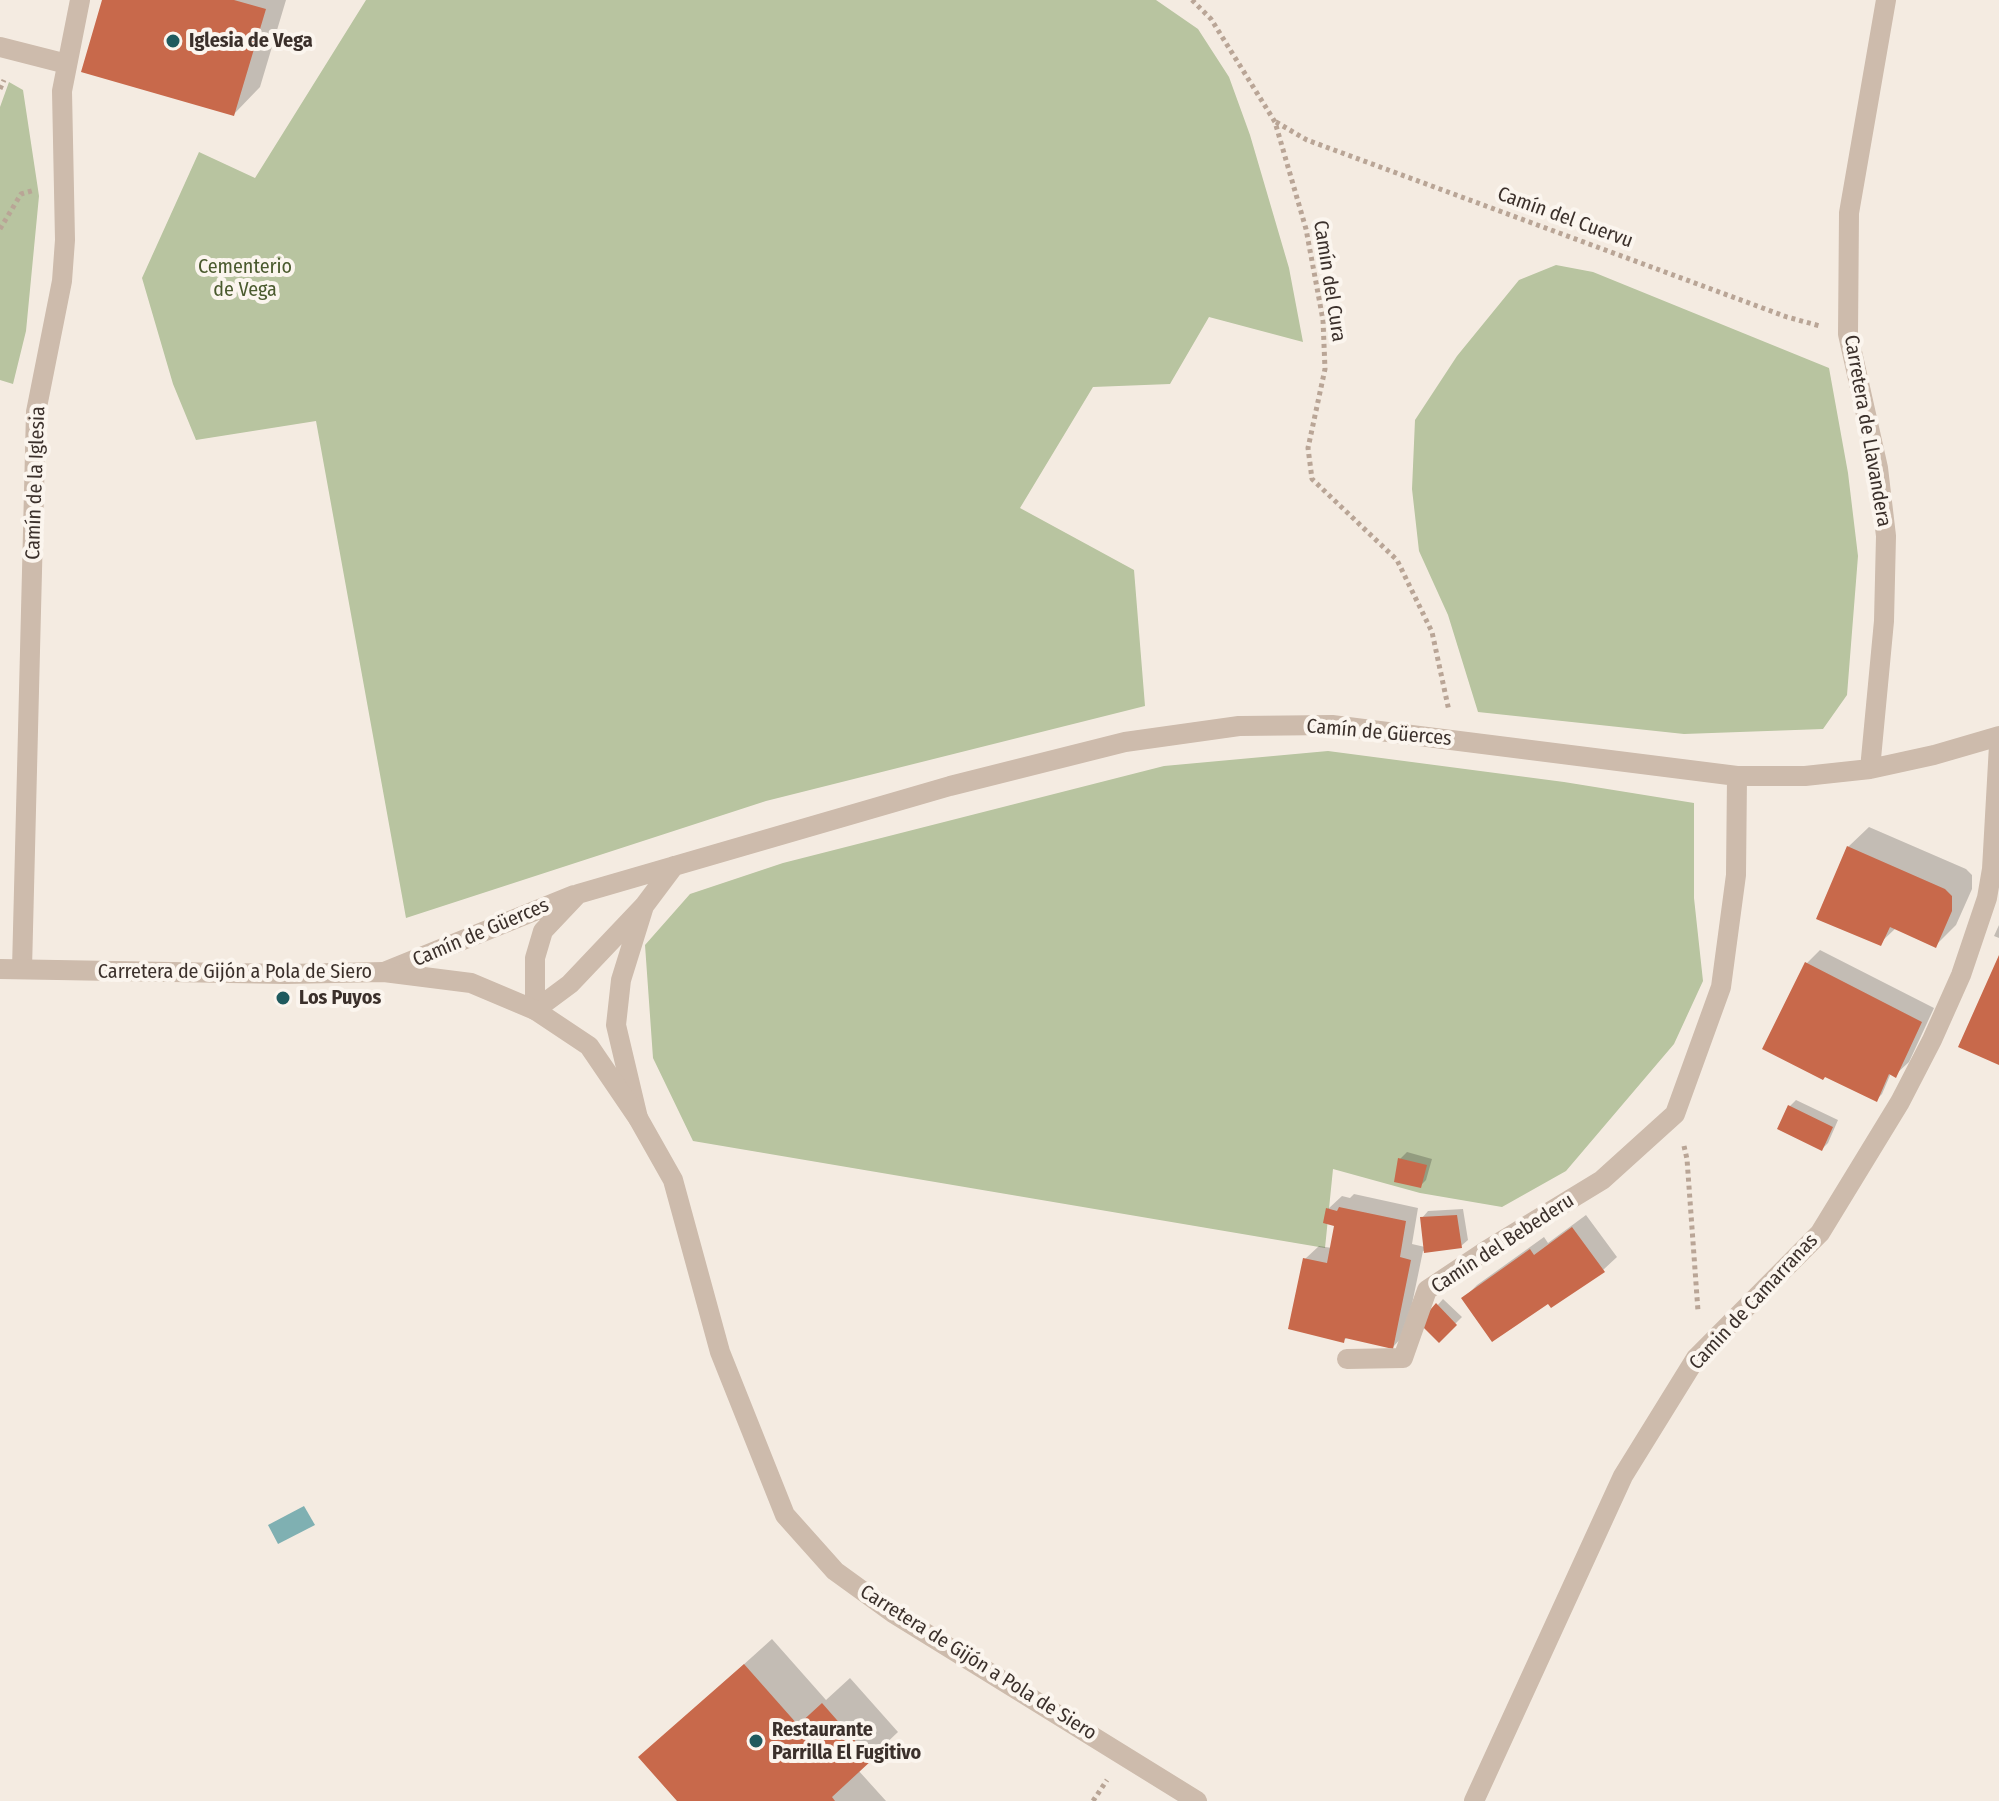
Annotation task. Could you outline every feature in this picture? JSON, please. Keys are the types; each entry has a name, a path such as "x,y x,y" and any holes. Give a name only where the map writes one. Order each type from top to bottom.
{"street":[{"name":"Camín de la Iglesia","path":"22,969 36,412 62,281 65,240 62,91 80,0"},
{"name":"Carretera de Llavandera","path":"1870,769 1884,621 1886,536 1878,468 1848,334 1849,213 1886,0"},
{"path":"0,47 67,64"},
{"name":"Camín de Güerces","path":"384,972 578,894 950,786 1125,742 1239,726 1332,725 1737,776 1805,776 1870,769 1999,736"},
{"name":"Camin de Camarranas","path":"1474,1801 1623,1476 1696,1358 1820,1233 1900,1102 1932,1040 1961,975 1987,898 1993,854 1999,745"},
{"name":"Camín del Bebederu","path":"1347,1359 1403,1358 1427,1290 1602,1180 1675,1114 1721,987 1736,875 1737,776"},
{"path":"535,1010 570,984 644,906 674,866"},
{"name":"Camín de Güerces","path":"535,1010 535,958 543,931 578,894"},
{"path":"638,1118 616,1025 621,980 644,906"},
{"name":"Carretera de Gijón a Pola de Siero","path":"0,969 286,974 384,972 471,983 535,1010 589,1046 638,1118 673,1180 720,1352 785,1515 835,1571 893,1613 1197,1801"}],"path":[{"name":"Camín del Cura","path":"1192,0 1211,19 1275,122 1306,229 1323,320 1325,369 1308,448 1312,479 1397,560 1432,632 1455,740"},
{"path":"0,89 4,80"},
{"name":"Camín del Cuervu","path":"1275,122 1307,140 1787,317 1848,334"},
{"path":"0,229 21,194 47,185"},
{"path":"1675,1114 1687,1159 1700,1327 1696,1358"}],"green space":[{"name":"Cementerio de Vega","path":"366,0 1156,0 1198,29 1229,77 1250,135 1289,268 1303,342 1209,317 1170,384 1093,387 1020,508 1134,570 1145,706 766,801 406,918 316,421 196,440 173,384 142,278 199,152 255,178"},
{"path":"9,82 23,90 39,196 26,331 13,384 0,380 0,107"},
{"path":"1556,265 1593,272 1829,368 1848,473 1858,556 1847,695 1823,729 1684,734 1478,712 1448,615 1419,551 1412,489 1415,420 1457,356 1519,280"},
{"path":"1328,751 1564,782 1694,803 1694,898 1703,981 1674,1044 1566,1171 1502,1207 1420,1193 1333,1169 1325,1248 693,1141 653,1058 645,945 690,894 783,863 1164,766"}],"water":[{"path":"304,1506 315,1525 278,1544 268,1525"}],"building":[{"name":"Iglesia de Vega","path":"102,0 234,0 266,9 234,116 81,72"},
{"path":"1847,846 1945,889 1952,896 1952,911 1936,948 1890,927 1881,946 1816,919"},
{"path":"1999,955 1999,1065 1958,1047"},
{"path":"1805,962 1922,1022 1896,1078 1889,1074 1877,1102 1825,1077 1823,1080 1762,1049"},
{"path":"1788,1105 1833,1127 1822,1151 1777,1129"},
{"path":"1398,1158 1427,1165 1421,1188 1394,1182"},
{"path":"1339,1207 1406,1221 1400,1257 1411,1260 1393,1349 1345,1338 1344,1343 1288,1329 1303,1258 1327,1263 1334,1226 1323,1223 1326,1208 1337,1211"},
{"path":"1457,1215 1462,1248 1424,1253 1420,1217"},
{"path":"1572,1227 1605,1272 1551,1308 1548,1304 1492,1342 1461,1298 1530,1249 1534,1255"},
{"path":"1436,1303 1457,1325 1439,1343 1419,1323"},
{"name":"Restaurante Parrilla El Fugitivo","path":"744,1664 798,1725 822,1703 872,1760 832,1797 835,1801 677,1801 638,1757"}],"place":[{"name":"Iglesia de Vega","path":"173,41"},
{"name":"Los Puyos","path":"283,998"},
{"name":"Restaurante Parrilla El Fugitivo","path":"756,1741"}]}
